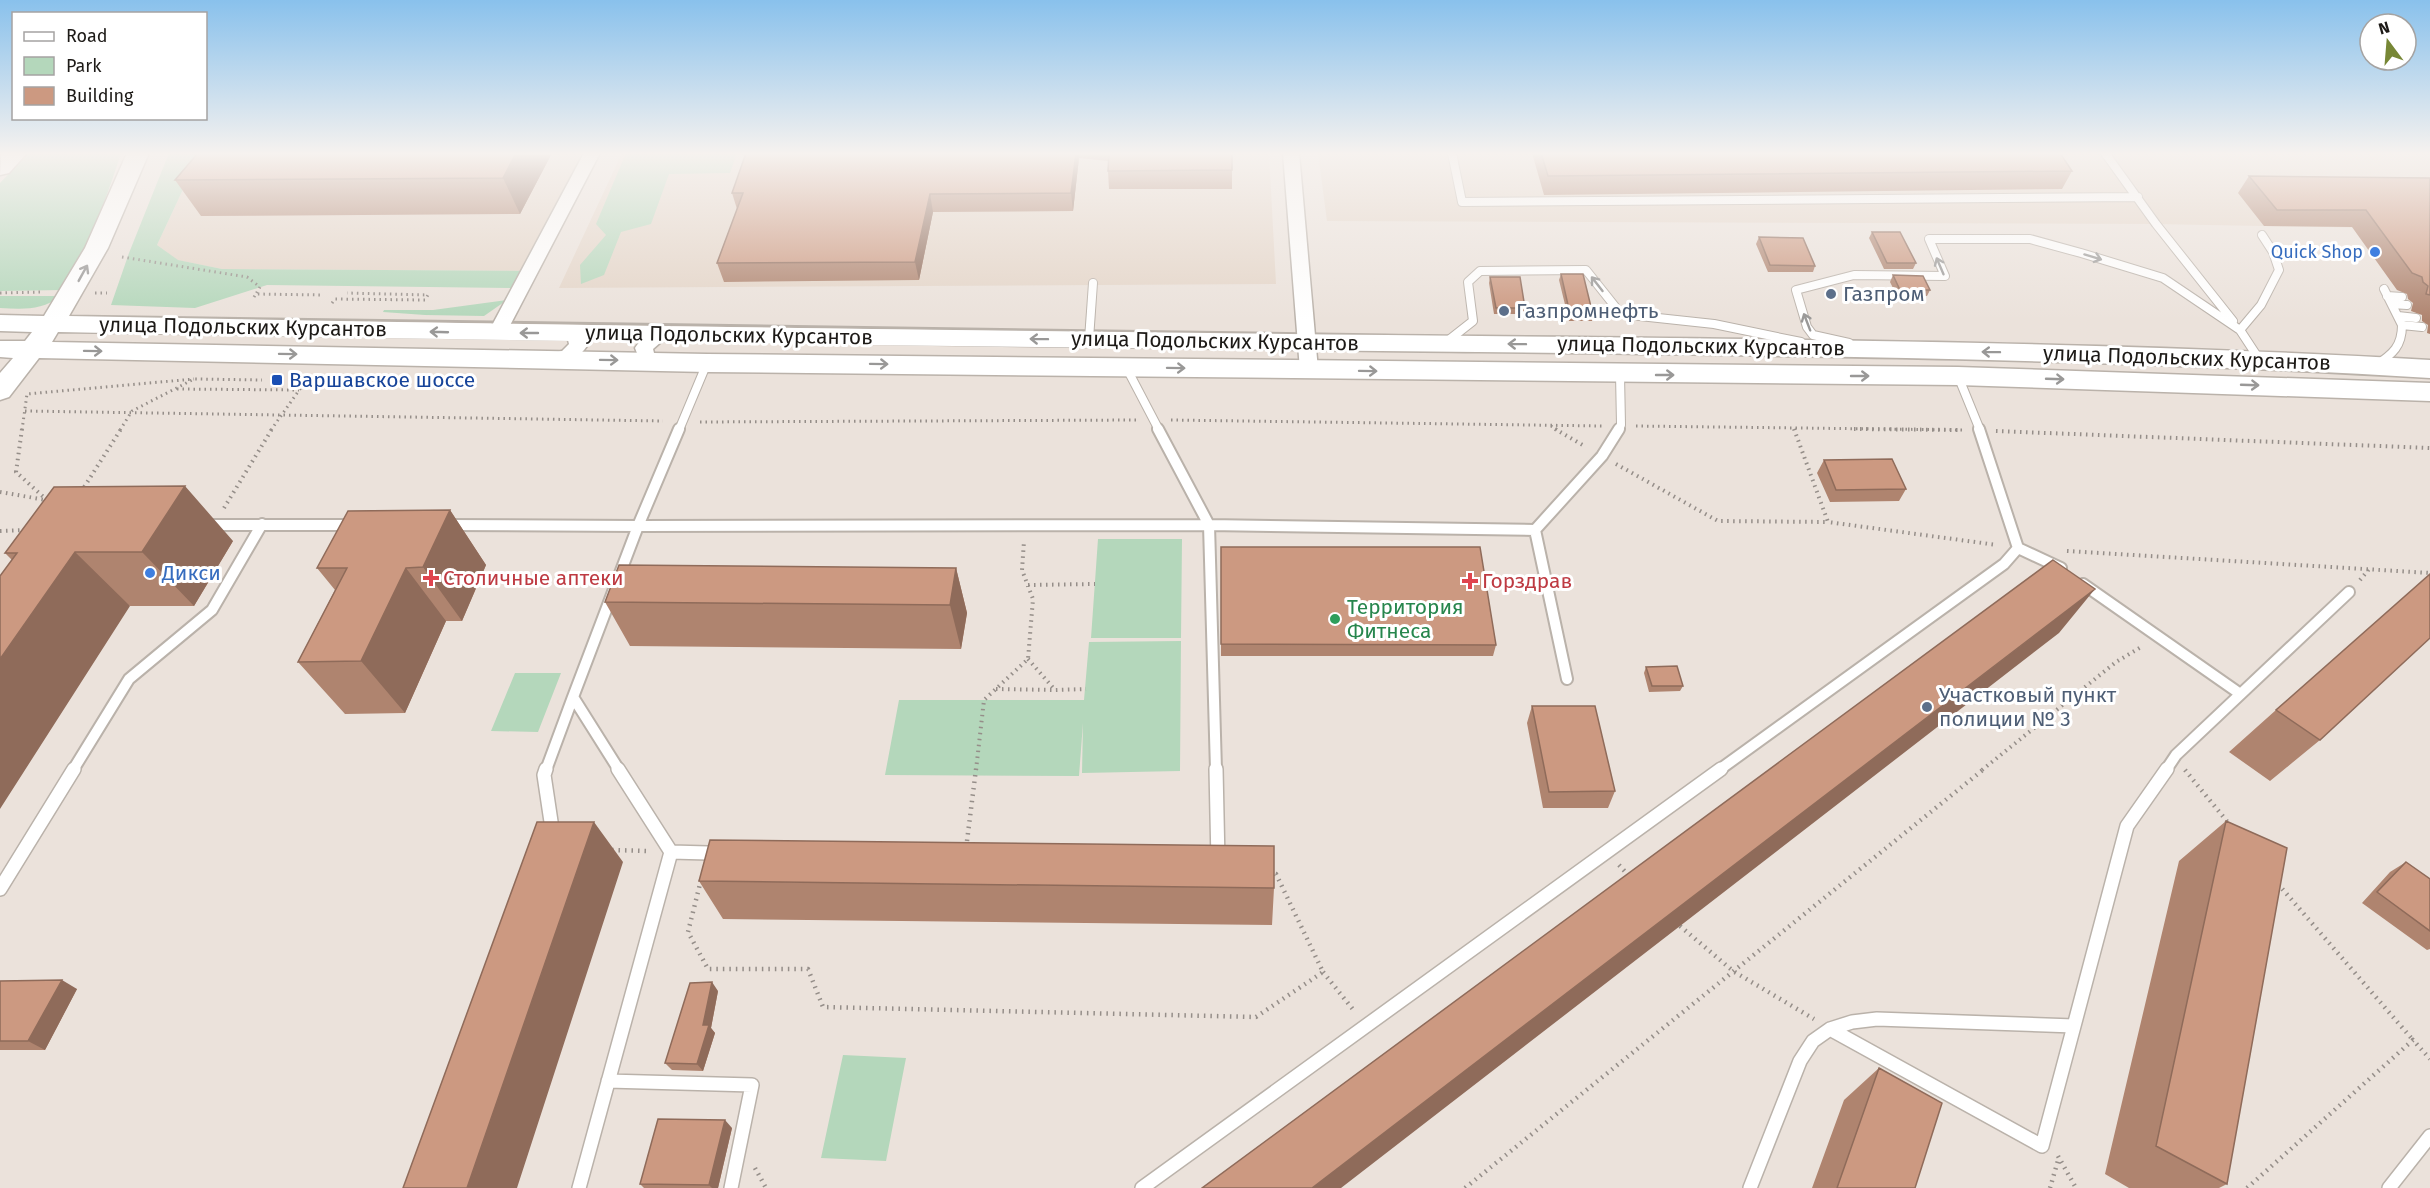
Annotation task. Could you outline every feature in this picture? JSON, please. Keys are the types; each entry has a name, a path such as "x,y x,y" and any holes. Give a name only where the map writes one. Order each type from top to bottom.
{"main road":[{"path":"0,391 35,350 53,324 116,208"},
{"name":"улица Подольских Курсантов","path":"0,323 497,333 1827,348 2259,359 2430,369"},
{"name":"улица Подольских Курсантов","path":"0,349 707,363 1958,376 2430,392"}],"street":[{"path":"497,333 563,208"},
{"path":"1296,208 1310,370"},
{"path":"552,359 568,355 578,346 577,337 565,333"},
{"path":"659,361 646,357 644,348 655,338 671,334"}],"lane":[{"path":"2146,208 2240,330 2259,359"},
{"path":"2240,330 2261,305 2279,270 2273,252 2262,235"},
{"path":"1876,349 1813,335 1808,327 1796,290 1854,275 1945,276 1929,239 2030,239 2081,253 2163,278 2240,330"},
{"path":"1445,343 1473,321 1468,282 1480,272 1586,270 1621,314 1714,324 1827,348"},
{"path":"1089,339 1093,283"},
{"path":"2376,365 2398,350 2403,336 2395,310 2384,289 2407,304"},
{"path":"2395,310 2407,304"},
{"path":"2395,310 2407,304"},
{"path":"2395,310 2422,327"},
{"path":"555,847 544,775 638,526 707,363"},
{"path":"671,852 965,860 1218,862 1209,525 1126,367"},
{"path":"438,525 1209,525 1535,530 1602,456 1621,425 1620,374"},
{"path":"1958,376 1980,431 2018,548 2072,576 2157,638 2239,693"},
{"path":"0,890 129,679 212,610 262,524"},
{"path":"191,525 368,525"},
{"path":"1535,530 1566,679"},
{"path":"1142,1188 2004,564 2018,548"},
{"path":"1830,1029 2042,1146 2127,826 2176,755 2239,693 2349,592"},
{"path":"573,697 671,852 579,1188"},
{"path":"1750,1188 1800,1061 1813,1041 1830,1029 1852,1022 1877,1019 2074,1026"},
{"path":"608,1080 752,1085 731,1188"},
{"path":"2389,1188 2430,1136"}],"path":[{"path":"122,257 247,276 261,287 255,295 323,295"},
{"path":"332,303 335,299 425,300 428,295 347,293"},
{"path":"215,525 280,415 302,386 382,382 385,376 338,378"},
{"path":"53,506 16,472 27,394 194,379 262,380"},
{"path":"77,498 132,411 194,379"},
{"path":"290,380 326,379"},
{"path":"176,388 299,390"},
{"path":"25,411 683,422 1154,420 1621,425 1980,431 2430,448"},
{"path":"1550,426 1718,521 1828,522 2018,548"},
{"path":"1794,429 1828,522"},
{"path":"0,492 47,501"},
{"path":"965,860 984,700 1028,659 1033,598 1022,570 1026,525"},
{"path":"0,531 29,530"},
{"path":"2064,550 2430,573"},
{"path":"1028,585 1095,584"},
{"path":"1466,1188 2116,662 2157,638"},
{"path":"1028,659 1055,690"},
{"path":"995,689 1086,689"},
{"path":"2176,755 2186,771 2238,834"},
{"path":"601,849 671,852"},
{"path":"1606,851 1633,880"},
{"path":"707,853 688,932 708,969 808,969 824,1007 1256,1017 1323,972"},
{"path":"1265,871 1276,874 1323,972 1367,1026"},
{"path":"2274,879 2430,1059"},
{"path":"1680,926 1733,971 1830,1029"},
{"path":"2247,1188 2413,1040"},
{"path":"2042,1146 2059,1156 2076,1188"},
{"path":"2050,1188 2059,1156"}],"shaded area":[{"path":"174,208 563,208 532,271 222,269 177,260 157,245"},
{"path":"596,208 1272,208 1276,284 559,288"},
{"path":"1325,208 2430,208 2430,229 2156,224 1327,221"}],"green space":[{"path":"0,208 101,208 63,290 0,291"},
{"path":"147,208 174,208 157,245 178,260 222,269 532,271 518,288 267,285 195,308 111,305"},
{"path":"603,208 657,208 651,224 621,232 604,275 581,284 580,265 606,235 596,224"},
{"path":"0,296 60,296 39,307 16,309 0,308"},
{"path":"507,300 484,316 383,312 384,310 433,310"},
{"path":"1098,539 1182,539 1181,638 1091,638"},
{"path":"1181,641 1180,771 1082,773 1083,723 1079,776 885,775 899,700 1084,700 1089,642"},
{"path":"515,673 561,673 538,732 491,731"},
{"path":"843,1055 906,1058 886,1161 821,1158"}],"building":[{"path":"737,208 927,208 915,262 717,263"},
{"path":"2276,208 2430,208 2430,295 2426,294 2428,286 2423,282 2422,277 2412,273 2366,210"},
{"path":"1872,232 1900,232 1916,263 1887,263"},
{"path":"1759,237 1803,238 1815,266 1770,265"},
{"path":"1561,274 1583,274 1593,315 1570,314"},
{"path":"1893,275 1923,276 1930,290 1900,290"},
{"path":"1490,277 1520,277 1525,308 1496,308"},
{"path":"1892,459 1906,489 1836,490 1824,460"},
{"path":"185,486 142,552 75,552 0,659 0,576 17,553 5,553 54,487"},
{"path":"450,510 423,567 406,568 361,661 298,662 347,568 317,568 348,511"},
{"path":"1221,547 1480,547 1496,645 1221,644"},
{"path":"2053,560 2095,589 1312,1188 1202,1188"},
{"path":"619,565 956,568 950,605 605,602"},
{"path":"2430,574 2430,638 2320,740 2276,710"},
{"path":"1677,666 1683,686 1652,686 1646,667"},
{"path":"1532,706 1595,706 1615,791 1549,792"},
{"path":"2226,821 2287,848 2227,1184 2156,1146"},
{"path":"537,822 594,822 467,1188 403,1188"},
{"path":"710,840 1274,846 1274,888 699,881"},
{"path":"2406,862 2430,879 2430,931 2377,892"},
{"path":"62,980 28,1041 0,1041 0,981"},
{"path":"712,982 703,1025 709,1025 697,1064 665,1063 690,983"},
{"path":"1879,1068 1942,1103 1915,1188 1837,1188"},
{"path":"658,1119 725,1120 709,1185 640,1184"}],"place":[{"name":"Quick Shop","path":"2375,252"},
{"name":"Газпром","path":"1831,294"},
{"name":"Газпромнефть","path":"1504,311"},
{"name":"Варшавское шоссе","path":"277,380"},
{"name":"Дикси","path":"150,573"},
{"name":"Столичные аптеки","path":"431,578"},
{"name":"Горздрав","path":"1470,581"},
{"name":"Территория Фитнеса","path":"1335,619"},
{"name":"Участковый пункт полиции № 3","path":"1927,707"}]}
